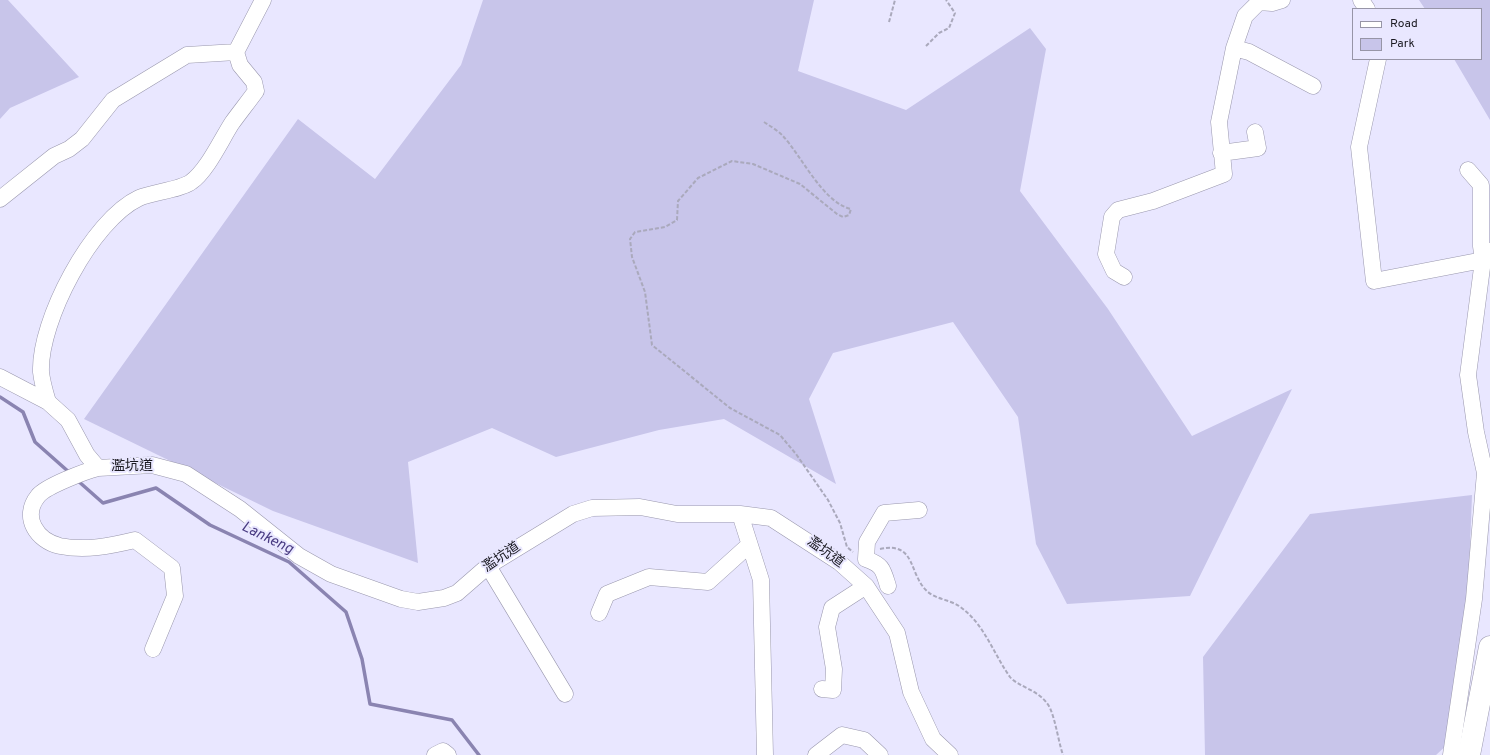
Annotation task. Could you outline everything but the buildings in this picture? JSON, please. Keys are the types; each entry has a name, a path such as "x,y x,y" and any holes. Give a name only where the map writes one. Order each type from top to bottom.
{"highway":[{"path":"1469,755 1490,647"}],"street":[{"path":"48,402 41,371 47,328 64,288 90,243 111,219 138,199 190,183 202,170 234,121 256,91 254,82 240,65 236,52 263,0"},
{"path":"1124,277 1114,271 1106,254 1112,217 1118,210 1153,201 1224,174 1219,122 1234,48 1246,16 1259,1 1272,3 1282,0"},
{"path":"1234,48 1249,52 1313,86"},
{"path":"0,199 54,156 69,150 82,139 113,100 187,55 236,52"},
{"path":"1378,60 1359,147 1374,281 1483,260"},
{"path":"1221,153 1258,148 1255,132"},
{"path":"1468,170 1481,185 1481,246 1483,260"},
{"path":"1451,755 1474,599 1485,473 1476,432 1468,375 1483,260 1490,235"},
{"name":"濫坑道","path":"0,377 48,402 68,420 87,455 98,468 152,465 186,474 240,509 299,556 332,574 401,599 418,602 444,598 457,593 488,566 573,514 592,508 640,507 677,514 740,514 771,518 839,562 866,586 897,633 911,692 934,739 948,755"},
{"path":"98,468 75,476 38,495 32,506 32,524 41,537 61,546 98,549 135,540 172,568 175,596 153,649"},
{"path":"888,586 882,568 876,562 866,559 867,542 884,513 919,510"},
{"path":"740,514 761,580 765,755"},
{"path":"599,613 607,594 649,577 708,582 749,545"},
{"path":"488,566 565,694"},
{"path":"822,689 833,690 834,669 827,627 832,608 866,586"},
{"path":"816,755 842,735 864,740 880,755"},
{"path":"435,755 443,751 448,755"}],"path":[{"path":"889,22 895,0"},
{"path":"926,46 939,32 949,28 955,13 946,0"},
{"path":"764,122 781,134 836,202 841,207 851,209 849,215 843,217 837,214 800,184 753,164 732,161 698,178 678,201 677,220 665,227 636,232 630,239 632,257 645,292 652,345 730,408 780,435 796,454 828,500 840,523 847,547 866,559 874,550 888,547 896,547 906,552 928,593 959,606 974,620 989,640 1011,678 1035,691 1050,708 1063,755"}],"green space":[{"path":"0,0 8,0 79,77 10,108 0,119"},
{"path":"483,0 814,0 798,71 906,110 1030,28 1046,49 1020,191 1108,309 1192,436 1292,389 1190,596 1067,604 1036,544 1018,417 953,322 833,353 809,399 836,484 724,419 659,430 556,457 492,428 408,462 418,563 273,511 84,419 298,119 375,179 461,65"},
{"path":"1419,0 1490,0 1490,120 1455,60 1482,60 1482,8 1424,8"},
{"path":"1472,495 1463,730 1436,755 1205,755 1203,657 1310,514"}],"waterway":[{"name":"Lankeng","path":"0,397 23,412 35,442 70,473"},
{"name":"Lankeng","path":"77,480 103,503 156,488 210,525 289,562 346,612 362,659 370,704 452,720 479,755"}]}
